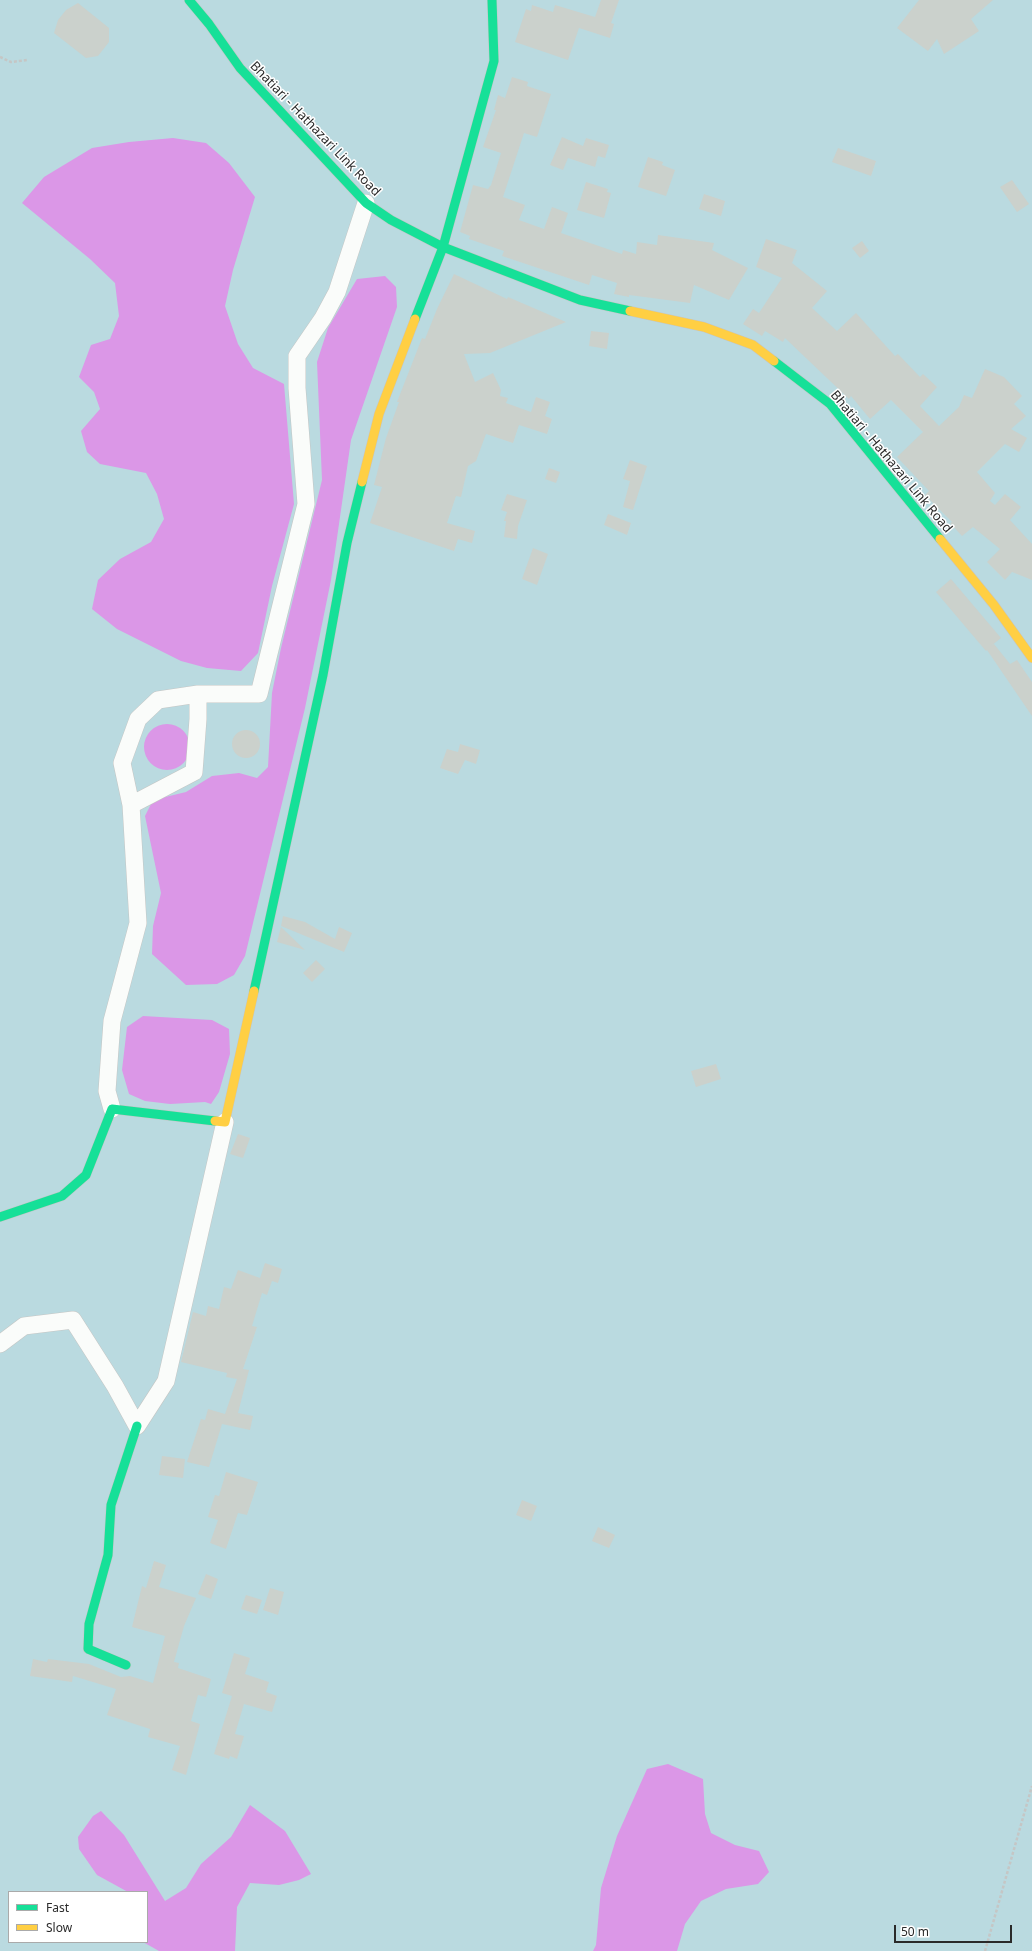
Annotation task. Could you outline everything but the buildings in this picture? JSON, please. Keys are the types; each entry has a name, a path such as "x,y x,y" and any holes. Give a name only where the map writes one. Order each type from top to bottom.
{"street":[{"name":"Bhatiari - Hathazari Link Road","path":"189,0 209,24 240,68 366,203 391,220 443,247 580,300 704,327 753,345 830,404 994,604 1032,658"},
{"path":"126,1665 88,1649 89,1624 108,1555 111,1505 137,1426 166,1381 323,675 347,543 379,414 443,247 494,61 492,0"},
{"path":"0,1217 62,1196 86,1175 112,1109 107,1091 112,1021 138,923 131,805 122,763 138,719 158,700 198,694 259,694 306,504 297,388 297,356 323,318 337,292 366,203"},
{"path":"131,805 194,772 198,719 198,694"},
{"path":"112,1109 224,1122"},
{"path":"0,1344 24,1326 73,1320 115,1386 137,1426"}],"path":[{"path":"0,57 11,62 27,60"},
{"path":"985,1951 1032,1786"}],"shaded area":[{"path":"0,0 1032,0 1032,1951 0,1951"},
{"path":"173,138 206,143 229,163 255,197 233,270 225,306 238,344 253,368 284,384 294,504 272,586 258,653 241,671 207,668 181,661 117,629 92,609 98,580 120,559 151,542 164,519 157,494 146,473 100,464 87,452 81,431 100,409 94,392 79,377 91,345 110,339 119,316 115,283 90,259 22,203 44,177 92,148 129,142"},
{"path":"385,276 396,287 397,307 351,440 331,580 305,708 245,956 234,975 217,984 186,985 152,954 153,926 161,893 145,816 153,800 186,792 212,776 239,773 257,778 268,767 272,693 281,648 322,480 317,362 328,328 357,279"},
{"path":"162,724 172,724 180,728 186,734 190,742 190,752 186,760 180,766 172,770 162,770 154,766 148,760 144,752 144,742 148,734 154,728"},
{"path":"143,1016 212,1020 229,1029 230,1054 219,1092 211,1104 205,1102 170,1104 145,1101 129,1094 122,1070 127,1027"},
{"path":"668,1764 703,1779 705,1814 711,1833 735,1845 759,1851 769,1872 758,1884 726,1889 701,1901 685,1924 677,1951 593,1951 596,1945 601,1888 617,1836 647,1769"},
{"path":"250,1805 285,1831 311,1874 299,1880 279,1885 250,1883 237,1907 235,1951 159,1951 145,1943 148,1943 148,1891 126,1891 97,1875 79,1849 78,1837 93,1816 101,1811 124,1835 165,1901 186,1888 201,1864 231,1837"}],"traffic: fast":[{"path":"189,0 209,24 240,68 366,203 391,220 443,247 580,300 630,311"},
{"path":"415,319 443,247 494,61 492,0"},
{"path":"774,361 830,404 940,539"},
{"path":"254,991 323,675 347,543 362,482"},
{"path":"0,1217 62,1196 86,1175 112,1109 215,1121"},
{"path":"126,1665 88,1649 89,1624 108,1555 111,1505 137,1426"}],"traffic: slow":[{"path":"630,311 704,327 753,345 774,361"},
{"path":"362,482 379,414 415,319"},
{"path":"940,539 994,605 1032,658"},
{"path":"215,1121 225,1122 254,991"}]}
